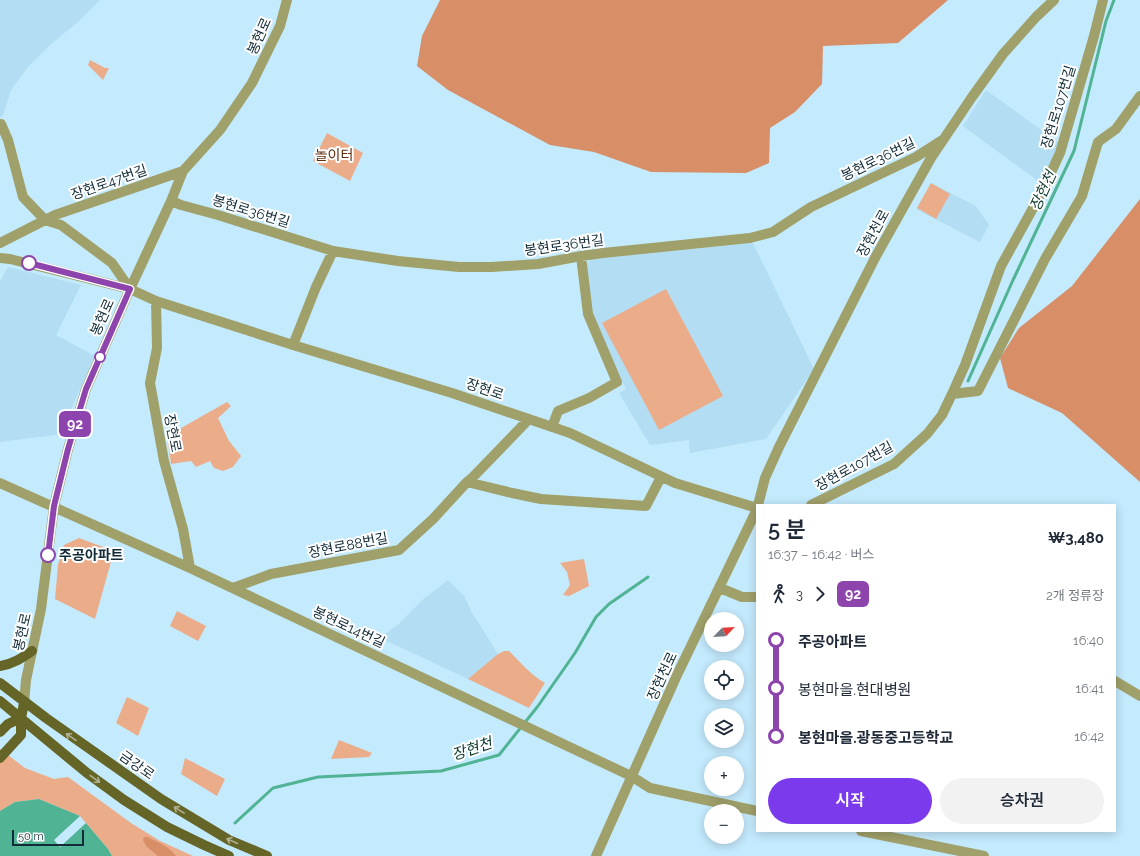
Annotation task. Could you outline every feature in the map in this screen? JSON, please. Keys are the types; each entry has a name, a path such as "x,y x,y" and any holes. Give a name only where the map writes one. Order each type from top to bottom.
{"main road":[{"path":"0,666 20,660 32,651"},
{"name":"금강로","path":"0,683 24,702 161,799 232,841 267,856"},
{"path":"0,701 87,773 124,800 167,827 229,856"},
{"path":"0,758 21,735 21,718 24,702"},
{"path":"1,731 8,724 21,718"}],"street":[{"name":"봉현로","path":"24,702 26,680 41,609 54,506 68,449 86,389 171,201 183,171 220,130 252,83 280,26 287,0"},
{"name":"장현천로","path":"758,504 765,478 779,447 876,256 928,163 1002,54 1054,0"},
{"name":"장현로107번길","path":"813,504 894,464 927,434 942,415 980,325 1001,266 1043,190 1060,153 1094,36 1102,0"},
{"path":"952,394 978,391 1045,259 1082,196 1098,142 1116,128 1140,96"},
{"path":"1,124 8,140 23,197 45,220 61,225 112,263 130,289"},
{"name":"봉현로36번길","path":"171,201 333,251 398,261 459,267 492,267 538,264 581,256 750,238 773,232 811,207 919,156 944,139"},
{"path":"919,156 928,163"},
{"name":"장현로47번길","path":"0,243 55,215 183,171"},
{"path":"293,345 317,285 333,251"},
{"path":"552,427 558,412 589,398 617,382 588,314 581,256"},
{"name":"장현로","path":"0,258 10,258 130,289 156,301 293,345 452,393 570,433 675,483 756,509"},
{"name":"장현로","path":"156,301 157,348 150,383 164,461 183,529 190,568"},
{"name":"장현로88번길","path":"233,588 271,574 399,550 433,519 529,419"},
{"path":"467,482 541,499 646,506 661,477"},
{"name":"봉현로14번길","path":"0,483 54,506 233,588 631,776 650,788 756,811"},
{"name":"장현천로","path":"596,856 677,675 756,511"},
{"path":"720,588 742,597 756,597"},
{"path":"1116,682 1140,696"},
{"path":"866,832 984,856"}],"shaded area":[{"path":"0,0 100,0 28,67 11,90 3,115 0,117"},
{"path":"440,0 948,0 898,43 823,46 822,84 795,112 770,128 769,163 746,173 651,172 594,152 550,145 448,90 417,66 422,36"},
{"path":"986,90 1058,142 1053,164 1042,184 963,126"},
{"path":"931,183 976,206 989,225 980,242 916,209"},
{"path":"1140,199 1140,482 1062,413 1008,388 1000,358 1019,328 1072,286"},
{"path":"753,243 814,369 766,439 690,453 689,440 650,445 619,393 626,389 590,312 584,269 590,259"},
{"path":"8,267 81,285 56,335 95,356 69,414 63,434 0,442 0,281"},
{"path":"448,580 464,596 471,611 498,654 468,679 380,638 400,623 421,601"},
{"path":"39,799 80,816 54,840 60,847 86,823 112,856 0,856 0,811 15,802"},
{"path":"144,837 148,837 163,845 176,856 158,856 146,846 143,840"}],"green space":[{"path":"90,60 105,68 109,68 103,80 88,65"},
{"name":"놀이터","path":"327,133 363,153 350,181 313,161"},
{"path":"931,183 950,194 936,219 917,208"},
{"path":"666,289 723,396 659,430 602,323"},
{"path":"227,402 231,406 218,418 229,441 241,456 233,467 223,471 214,468 210,461 196,467 191,461 171,464 167,436"},
{"path":"79,538 114,551 95,619 55,599 58,565 64,545"},
{"path":"584,559 589,586 569,596 563,595 570,585 567,572 560,563"},
{"path":"177,611 206,626 198,641 170,626"},
{"path":"504,651 509,651 530,672 545,683 529,708 468,679 498,654"},
{"path":"127,697 149,708 138,736 116,723"},
{"path":"339,740 372,753 369,757 331,759"},
{"path":"0,749 25,768 54,779 68,777 131,823 160,841 193,856 112,856 108,849 80,816 39,799 15,802 0,811"},
{"path":"185,758 225,779 217,796 181,774"}],"waterway":[{"name":"장현천","path":"968,381 1013,280 1074,151 1106,21 1114,0"},
{"name":"장현천","path":"235,823 273,788 318,777 441,771 499,755 538,706 575,653 596,617 609,604 648,577"}],"bus line":[{"name":"92","path":"29,263 130,289 86,389 68,449 54,506 48,555"}],"place":[{"name":"주공아파트","path":"48,555"}]}
